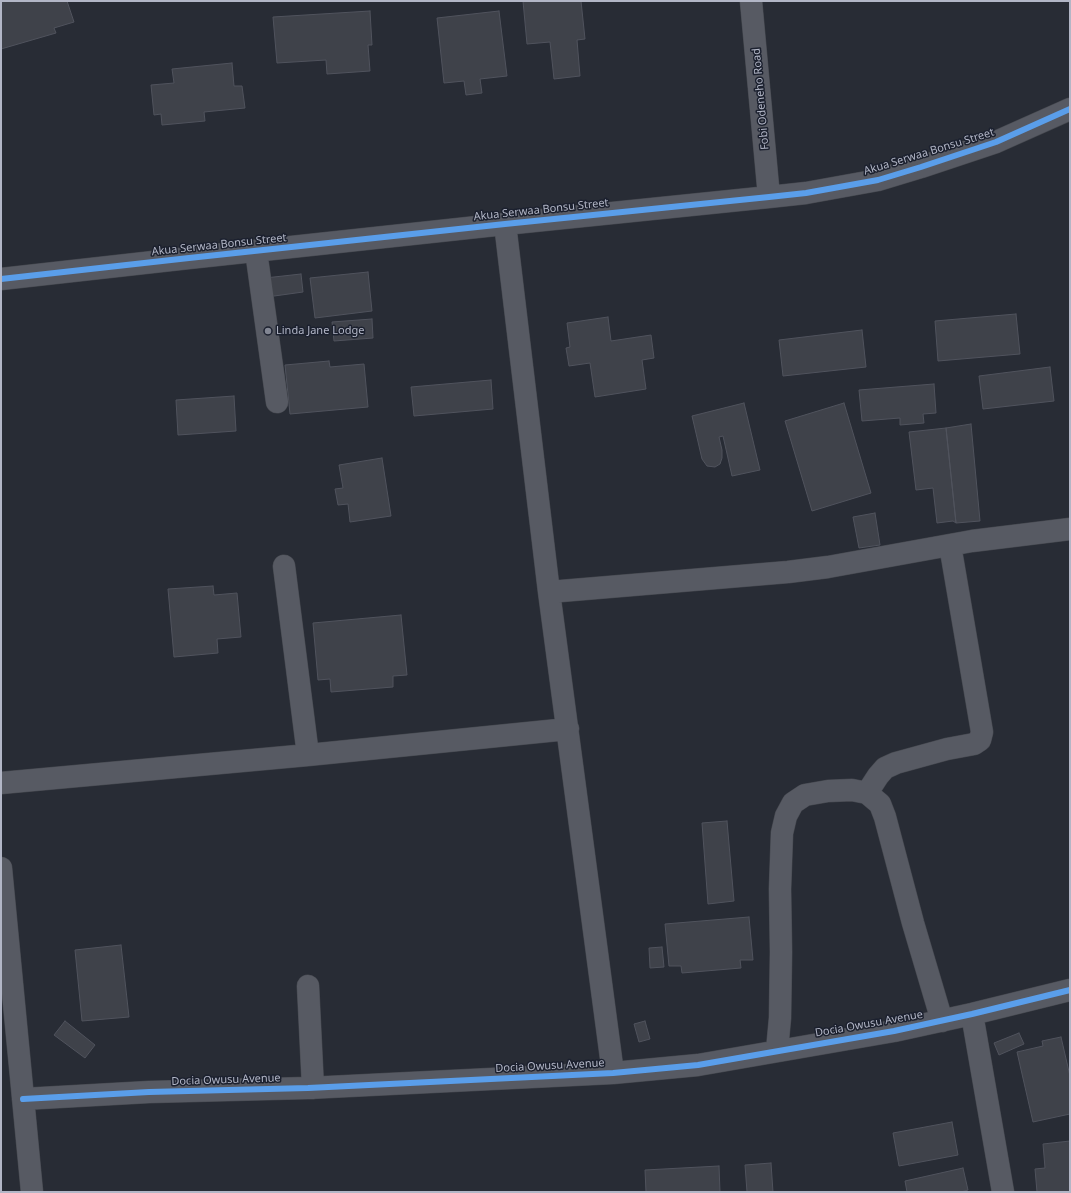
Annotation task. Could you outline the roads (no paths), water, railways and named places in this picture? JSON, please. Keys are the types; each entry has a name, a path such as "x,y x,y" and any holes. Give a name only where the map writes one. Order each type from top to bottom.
{"street":[{"name":"Fobi Odeneho Road","path":"751,1 769,197"},
{"name":"Akua Serwaa Bonsu Street","path":"1,280 505,224 806,193 878,180 996,142 1070,109"},
{"path":"505,224 549,592 613,1073"},
{"path":"256,251 277,402"},
{"path":"549,592 788,572 972,540 1070,529"},
{"path":"867,793 878,776 886,768 896,763 947,749 974,744 980,740 982,732 950,544"},
{"path":"284,566 308,755"},
{"path":"1,783 308,755 568,729"},
{"path":"777,1050 780,1011 781,841 786,816 792,803 805,795 828,791 852,790 867,793 880,804 885,817 913,923 942,1021"},
{"path":"1,868 32,1192"},
{"path":"308,986 313,1088"},
{"name":"Docia Owusu Avenue","path":"23,1099 149,1092 313,1088 613,1073 698,1064 894,1031 1070,990"},
{"path":"972,1014 1003,1192"}],"place":[{"name":"Linda Jane Lodge","path":"268,331"}]}
